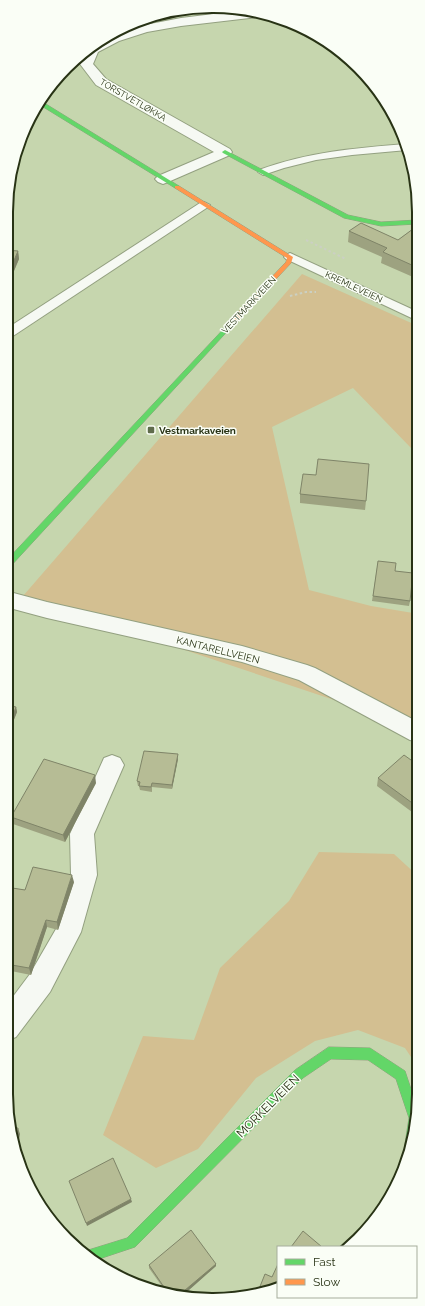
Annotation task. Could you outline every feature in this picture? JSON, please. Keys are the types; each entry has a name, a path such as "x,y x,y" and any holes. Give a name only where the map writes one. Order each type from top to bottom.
{"street":[{"name":"TORSTVETLØKKA","path":"123,34 184,22 240,15"},
{"name":"TORSTVETLØKKA","path":"87,57 86,61 87,68 90,75 101,82 225,152 346,217 377,224 392,225 412,223"},
{"path":"45,105 204,205 249,230 290,257"},
{"path":"163,179 225,152"},
{"name":"VESTMARKVEIEN","path":"13,558 280,272 289,262 290,257"},
{"name":"KANTARELLVEIEN","path":"13,601 47,610 242,654 307,674 412,730"},
{"path":"13,1019 40,983 68,932 84,875 82,834 112,764"},
{"name":"MORKELVEIEN","path":"94,1254 132,1243 299,1074 329,1053 370,1054 401,1075 412,1108"}],"lane":[{"path":"263,172 282,164 319,155 401,148"},
{"path":"13,330 204,205"},
{"name":"KREMLEVEIEN","path":"290,257 412,314"}],"path":[{"path":"288,297 306,292 321,292"}],"shaded area":[{"path":"302,274 412,323 412,448 353,388 272,427 309,590 371,606 412,613 412,726 23,596"},
{"path":"319,852 394,854 412,871 412,1058 405,1048 358,1030 315,1041 256,1078 198,1149 156,1168 103,1135 143,1036 194,1040 220,968 289,901"}],"building":[{"path":"361,223 398,240 412,230 412,265 383,252 387,248 349,231"},
{"path":"13,251 18,251 13,263"},
{"path":"318,459 369,464 366,501 300,494 303,474 316,475"},
{"path":"378,561 396,563 395,571 412,573 410,601 373,596"},
{"path":"13,706 16,707 13,715"},
{"path":"144,751 178,754 172,785 152,783 151,787 139,786 140,782 137,781"},
{"path":"404,755 412,761 412,803 378,778"},
{"path":"44,759 95,775 63,835 13,818 13,813"},
{"path":"33,867 72,875 57,922 46,920 29,968 13,965 13,888 25,890"},
{"path":"113,1158 131,1199 86,1223 69,1181"},
{"path":"191,1230 216,1264 184,1291 164,1287 149,1265"},
{"path":"303,1231 321,1246 292,1246"},
{"path":"277,1266 277,1282 260,1287 265,1274 272,1277"}],"traffic: fast":[{"path":"45,105 177,187"},
{"path":"225,152 346,217 381,224 412,222"},
{"path":"13,558 233,322"},
{"path":"94,1254 131,1243 299,1074 329,1053 370,1054 401,1075 412,1108"}],"traffic: slow":[{"path":"177,187 290,257 289,262 233,322"}],"place":[{"name":"Vestmarkaveien","path":"151,430"}]}
